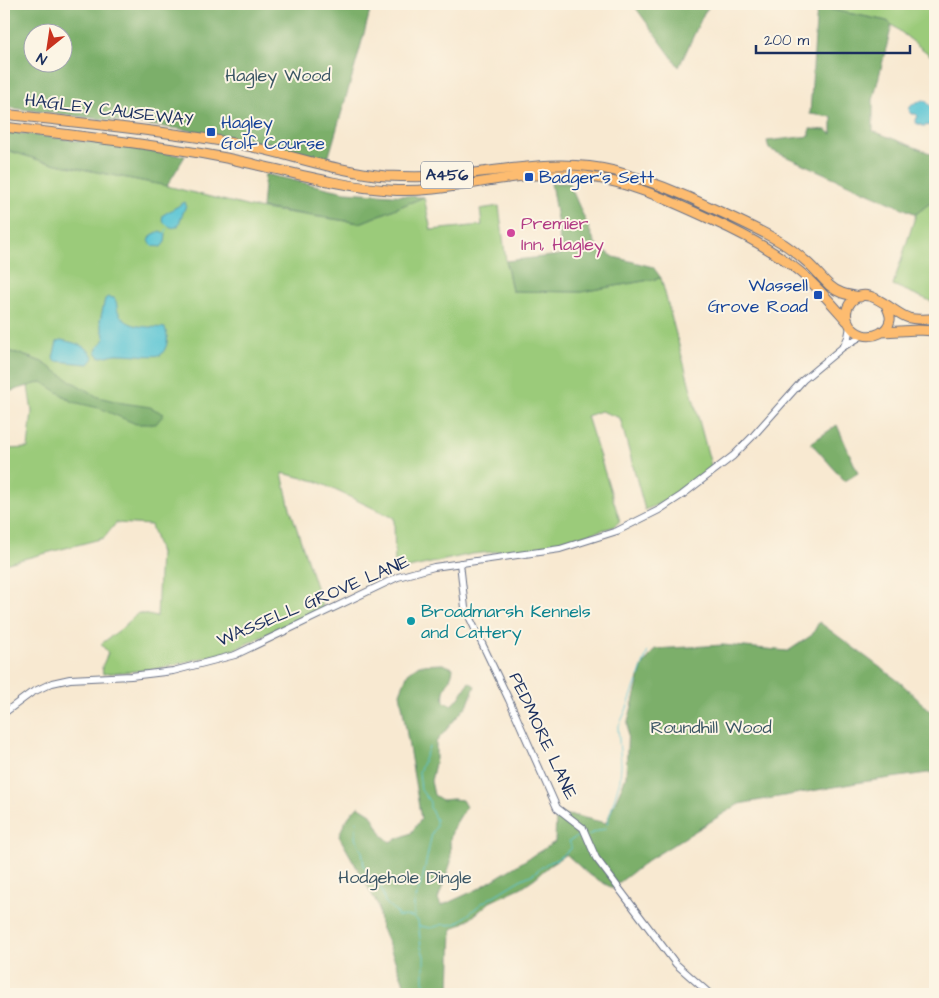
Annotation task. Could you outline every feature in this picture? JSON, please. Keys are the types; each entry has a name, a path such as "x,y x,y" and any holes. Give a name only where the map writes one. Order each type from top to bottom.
{"highway":[{"name":"HAGLEY CAUSEWAY","path":"4,114 180,134 229,142 328,166 384,176 456,175 532,166 565,165 607,169 660,186 752,226 790,248 834,288 842,293 860,296"},
{"name":"HAGLEY CAUSEWAY","path":"4,127 178,150 241,161 341,184 389,190 421,190 533,176 565,174 603,179 657,194 721,224 768,249 800,272 824,295 848,323"},
{"path":"886,305 890,321 882,332 874,336 863,335 848,323 846,315 849,305 860,296 875,297 898,313 909,318 935,320"},
{"path":"882,332 935,331"}],"street":[{"path":"844,347 848,337 848,323"},
{"name":"WASSELL GROVE LANE","path":"4,713 31,694 52,683 70,679 131,676 173,671 235,655 398,577 434,567 560,549 617,531 659,510 733,456 804,380 844,347 863,335"},
{"name":"PEDMORE LANE","path":"460,563 465,608 557,808 583,828 596,858 676,964 710,994"}],"green space":[{"name":"Hagley Wood","path":"4,4 372,4 328,159 269,145 181,129 4,107"},
{"path":"633,4 711,4 704,13 679,67"},
{"path":"812,4 935,4 935,59 887,21"},
{"path":"817,6 887,21 892,25 873,100 873,131 935,155 935,199 916,214 769,149 767,141 810,136 810,129 826,130 832,134 832,117 810,114"},
{"path":"4,131 185,156 167,186 42,161 4,149"},
{"path":"4,149 42,161 167,186 250,207 360,223 424,197 431,230 482,225 480,209 499,206 512,291 581,292 661,278 712,469 668,500 645,510 620,418 601,411 587,416 620,521 613,527 543,547 472,554 395,571 394,518 316,481 282,473 289,505 323,608 231,651 157,669 103,674 102,667 108,653 101,644 138,613 157,617 160,553 151,525 116,523 104,538 4,564 4,449 28,448 32,412 28,386 42,382 42,362 17,353 4,351"},
{"path":"265,174 345,192 424,197 360,223 262,208"},
{"path":"551,183 569,183 596,245 614,257 653,267 661,278 581,292 512,291 506,261 561,255"},
{"path":"935,199 935,303 893,285 916,214"},
{"path":"4,351 17,353 42,362 98,397 150,407 164,414 156,424 136,424 99,408 73,402 42,382 8,392 4,395"},
{"path":"837,425 858,473 845,481 811,443"},
{"name":"Roundhill Wood","path":"819,622 901,683 935,716 935,772 862,782 739,804 650,859 612,888 588,874 566,854 522,887 490,902 470,919 452,929 450,990 453,994 406,994 403,981 380,924 378,905 339,836 347,820 358,806 371,814 382,835 390,842 411,833 421,819 400,693 408,673 419,665 443,664 453,668 443,696 444,702 451,705 459,698 469,682 475,686 468,704 436,742 436,759 431,781 434,795 442,800 462,800 466,807 453,828 450,840 451,862 438,899 441,906 478,889 555,842 556,814 576,816 606,823 626,777 628,722 642,667 655,649 723,645 788,651 812,635"}],"water":[{"path":"924,100 932,109 935,120 931,125 923,126 916,123 918,116 912,114 909,110 913,104"},
{"path":"185,202 186,205 178,226 172,227 162,221 163,215"},
{"path":"160,231 166,234 165,242 161,247 153,246 149,241 152,235"},
{"path":"108,297 114,298 119,313 133,325 165,328 167,342 161,355 117,354 100,357 96,352 97,348 105,339 100,321 105,299"},
{"path":"61,340 84,347 94,358 89,364 55,361 53,358 57,342"}],"waterway":[{"path":"165,233 167,229"},
{"path":"607,824 620,780 621,764 618,728 648,651"},
{"path":"414,916 414,904 423,877 432,833 436,827 436,820 430,808 430,802 421,790 419,772 429,747"},
{"path":"357,821 355,837 362,851 364,866 370,877 373,877 381,888 385,902 397,913 397,916 411,917 418,921 424,956 425,994"},
{"path":"588,835 606,828"},
{"path":"419,926 431,928 457,923 482,903 557,859 571,849 569,841 581,835"}],"place":[{"name":"Hagley Golf Course","path":"211,132"},
{"name":"Badger's Sett","path":"529,177"},
{"name":"Premier Inn, Hagley","path":"511,233"},
{"name":"Wassell Grove Road","path":"818,295"},
{"name":"Broadmarsh Kennels and Cattery","path":"411,621"}],"park label":[{"name":"Hodgehole Dingle","path":"405,877"}]}
